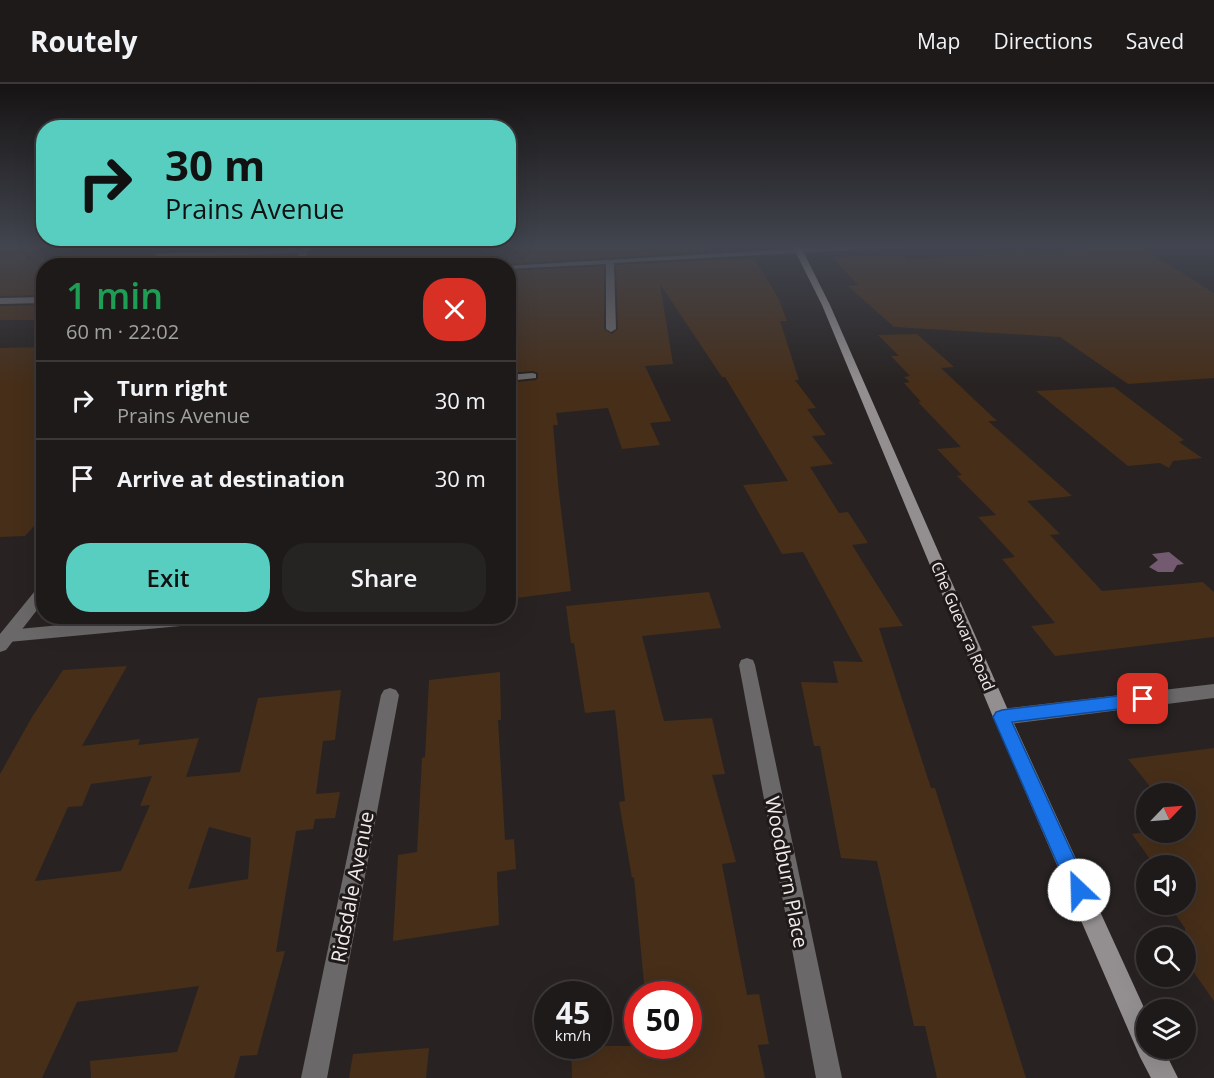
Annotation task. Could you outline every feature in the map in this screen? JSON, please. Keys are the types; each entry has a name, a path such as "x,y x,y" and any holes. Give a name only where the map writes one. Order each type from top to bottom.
{"main road":[{"name":"Che Guevara Road","path":"817,291 1136,1018"},
{"path":"1155,1059 1165,1078"}],"street":[{"path":"610,291 611,329"},
{"path":"0,301 36,300"},
{"path":"516,377 532,376"},
{"path":"4,641 36,600"},
{"path":"4,641 154,624"},
{"name":"Woodburn Place","path":"747,665 829,1078"},
{"path":"1002,717 1214,691"},
{"name":"Ridsdale Avenue","path":"314,1078 390,695"}],"shaded area":[{"path":"1169,552 1184,564 1177,565 1173,572 1158,572 1149,567 1158,560 1152,554"}],"building":[{"path":"0,291 36,291 36,295 0,296"},
{"path":"516,291 604,291 604,329 612,334 618,329 617,291 661,291 673,364 645,366 671,421 650,423 660,445 622,449 608,408 556,413 558,425 553,425 571,591 516,598 516,382 536,380 538,373 533,371 516,372"},
{"path":"665,291 774,291 779,299 787,321 780,321 799,380 795,380 816,408 807,409 826,435 812,436 833,464 810,467 839,513 848,512 868,543 852,545 903,626 879,628 931,788 935,788 1026,1078 937,1078 925,1026 914,1026 877,861 841,858 820,746 814,746 801,682 838,683 833,661 863,662 803,552 782,554 743,485 788,481 725,377 722,377"},
{"path":"854,291 1211,291 1214,293 1214,378 1128,384 1060,337 894,327"},
{"path":"36,305 36,320 0,320 0,306"},
{"path":"917,334 954,367 941,368 997,421 988,421 1072,496 1027,501 1060,534 1050,535 1102,591 1203,582 1214,592 1214,637 1055,656 1031,626 1055,623 1002,559 1015,557 978,517 996,515 957,476 962,475 937,449 961,447 918,402 921,402 904,383 910,382 904,377 910,376 891,356 899,356 878,335"},
{"path":"36,347 36,524 25,536 0,537 0,348"},
{"path":"1114,387 1184,440 1179,442 1202,458 1173,461 1169,468 1160,463 1128,466 1036,391"},
{"path":"709,592 721,628 642,636 664,721 712,718 725,774 712,775 736,862 722,864 747,995 759,994 769,1044 758,1045 765,1078 572,1078 571,1059 612,1059 612,1046 624,1046 624,1059 702,1059 702,981 644,981 634,877 632,878 619,802 625,801 615,710 585,713 566,606"},
{"path":"127,666 82,746 140,739 138,745 199,738 186,777 240,772 258,698 341,690 335,740 323,741 316,794 340,792 335,818 315,819 313,829 296,831 276,952 285,951 257,1055 240,1056 234,1078 91,1078 90,1061 177,1052 199,986 77,1002 42,1078 0,1078 0,774 32,717 63,670","holes":["152,776 140,806 150,805 121,871 35,881 68,807 82,806 91,784","209,827 251,838 248,879 188,889"]},
{"path":"500,672 501,720 498,720 505,840 514,839 516,869 497,872 499,925 393,941 398,855 417,852 429,680"},
{"path":"1214,748 1214,1001 1196,976 1196,927 1184,927 1176,915 1196,915 1196,855 1147,855 1138,843 1196,843 1196,783 1147,783 1128,759"},
{"path":"429,1048 426,1078 349,1078 353,1054"}],"route":[{"path":"1079,890 1002,717 1143,699"}]}
